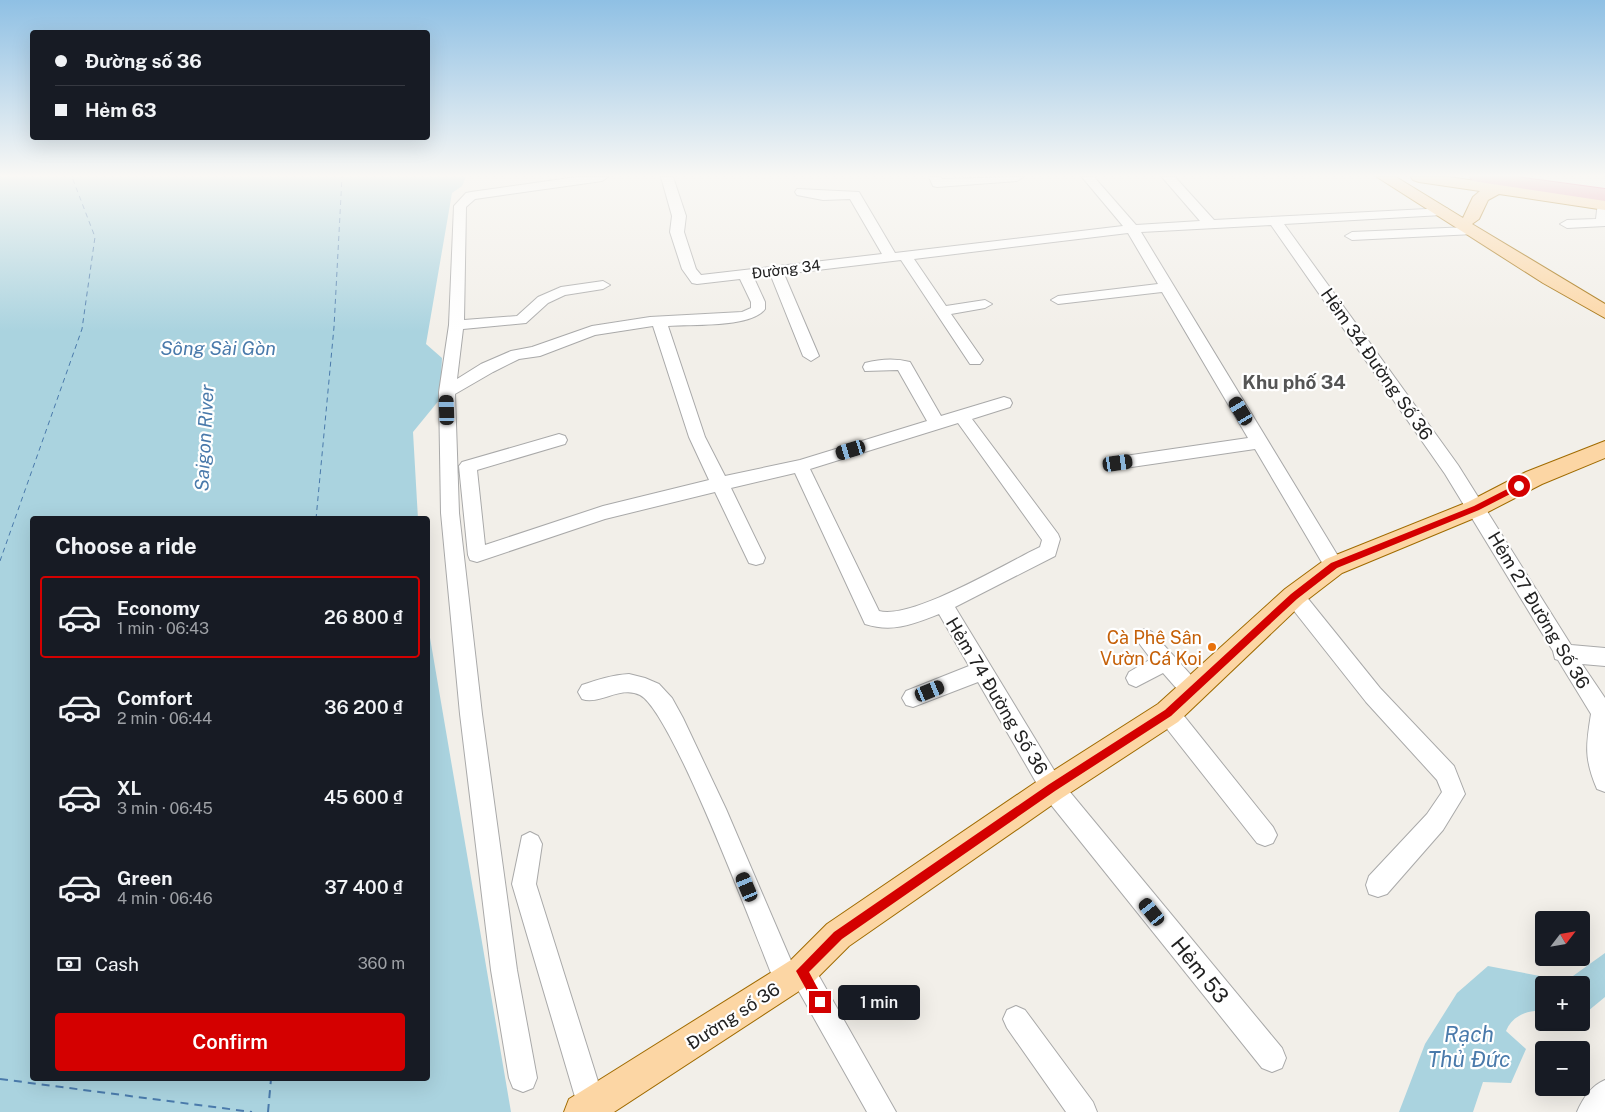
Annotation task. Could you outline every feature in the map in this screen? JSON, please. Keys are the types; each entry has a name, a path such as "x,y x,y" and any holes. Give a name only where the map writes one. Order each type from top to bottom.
{"main road":[{"path":"1475,229 1496,246 1605,312"},
{"name":"Đường số 36","path":"587,1109 794,976 838,935 1052,788 1168,713 1294,596 1334,566 1476,508 1534,478 1605,449"}],"street":[{"path":"459,229 456,326 447,392 450,513 471,714 504,970 524,1078"},
{"path":"677,229 689,269 697,280"},
{"path":"879,229 942,311 975,360"},
{"path":"1132,229 1334,566"},
{"name":"Đường 34","path":"697,280 1132,229"},
{"name":"Hẻm 34 Đường Số 36","path":"1281,229 1406,402 1476,508"},
{"path":"1352,236 1428,229"},
{"path":"776,271 811,356"},
{"path":"447,392 487,368 516,355 535,352 592,332 635,323 743,317 752,314 758,308 758,302 745,274"},
{"path":"456,326 521,320 543,300 561,291 603,285"},
{"path":"1058,300 1167,287"},
{"path":"942,311 985,304"},
{"path":"659,322 697,437 756,558"},
{"path":"871,367 895,364 904,366 937,423"},
{"path":"560,440 468,466 476,555 603,513 800,466 1004,403"},
{"path":"800,466 872,618 884,621 902,620 943,604 1048,551 1051,538 965,421"},
{"path":"1118,463 1260,442"},
{"name":"Hẻm 27 Đường Số 36","path":"1476,508 1562,653 1603,713"},
{"path":"1294,596 1373,695 1446,773 1454,794 1435,822 1378,885"},
{"name":"Hẻm 74 Đường Số 36","path":"943,604 1052,788"},
{"path":"1145,638 1192,691"},
{"path":"1562,653 1605,657"},
{"path":"1136,678 1166,661"},
{"path":"913,698 981,670"},
{"path":"590,692 609,685 642,686 653,691 678,729 794,976 882,1112"},
{"path":"1168,713 1265,835"},
{"path":"1603,713 1595,741 1596,756 1605,781"},
{"name":"Hẻm 53","path":"1052,788 1272,1058"},
{"path":"530,844 524,884 587,1109"},
{"path":"1016,1019 1083,1112"},
{"path":"1591,1112 1605,1094"}],"water":[{"name":"Sông Sài Gòn","path":"0,229 446,229 426,344 442,358 440,399 413,432 418,516 30,516 30,1081 430,1081 430,638 511,1112 0,1112"},
{"name":"Rạch Thủ Đức","path":"1605,953 1605,997 1590,1009 1590,976 1573,976 1587,966 1590,966 1590,964"},
{"name":"Rạch Thủ Đức","path":"1488,966 1540,976 1535,976 1535,1011 1527,1012 1516,1018 1506,1031 1526,1049 1511,1083 1483,1082 1473,1112 1399,1112 1425,1044 1457,993"}],"ferry route":[{"path":"0,561 82,329 95,237 92,229"},
{"path":"316,516 334,327 339,229"},
{"path":"0,1079 252,1112"},
{"path":"268,1112 271,1081"}],"place":[{"name":"Cà Phê Sân Vườn Cá Koi","path":"1212,647"}],"district":[{"name":"Khu phố 34","path":"1294,382"}],"route":[{"path":"820,1002 802,971 838,935 1052,788 1168,713 1294,596 1334,566 1476,508 1519,486"}],"water label":[{"name":"Saigon River","path":"204,438"}]}
